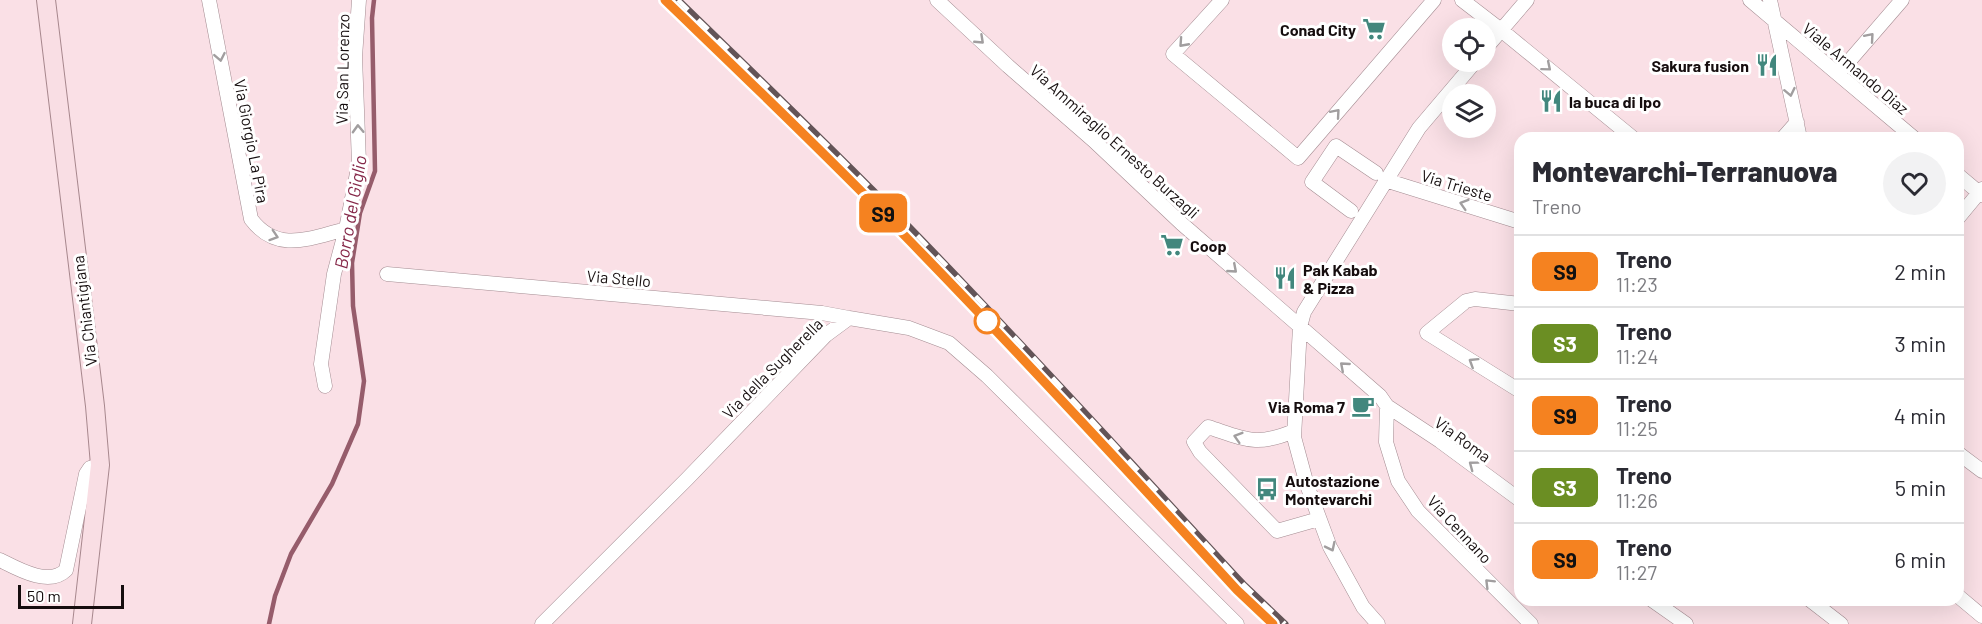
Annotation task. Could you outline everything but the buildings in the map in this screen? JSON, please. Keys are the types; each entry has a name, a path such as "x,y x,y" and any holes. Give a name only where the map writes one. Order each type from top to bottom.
{"main road":[{"name":"Via Chiantigiana","path":"46,0 95,406 100,465 82,623"}],"street":[{"name":"Via Giorgio La Pira","path":"209,0 250,219 260,232 293,243 346,229"},
{"name":"Via San Lorenzo","path":"325,386 321,364 334,274 346,229 359,163 355,57 359,0"},
{"name":"Via Ammiraglio Ernesto Burzagli","path":"937,0 1093,140 1181,223 1380,396 1387,406"},
{"path":"1222,0 1173,54 1298,158 1434,0"},
{"path":"1462,0 1626,132"},
{"path":"1496,37 1527,0"},
{"name":"Viale Armando Diaz","path":"1750,0 1907,132"},
{"path":"1770,0 1799,132"},
{"path":"1838,74 1902,0"},
{"path":"1378,624 1363,607 1330,547 1302,466 1294,431 1300,327 1304,312 1381,176 1467,72"},
{"path":"1788,132 1797,122"},
{"name":"Via Trieste","path":"1351,211 1312,182 1336,146 1381,176 1514,220"},
{"path":"1964,179 1981,192 1964,211"},
{"name":"Via Stello","path":"387,274 849,318"},
{"path":"1514,303 1476,299 1466,301 1427,333 1514,387"},
{"name":"Via della Sugherella","path":"542,624 826,335 849,318 909,328 950,343 987,376 1237,624"},
{"name":"Via Roma","path":"1387,406 1440,441 1514,496"},
{"name":"Via Cennano","path":"1387,406 1386,442 1398,481 1418,511 1531,624"},
{"path":"1294,431 1257,442 1208,428 1194,442 1200,452 1277,531 1319,519"},
{"path":"1964,458 1982,471"},
{"path":"0,560 25,572 54,578 63,573 66,570 86,474 90,468 100,465"},
{"path":"1964,601 1982,616"},
{"path":"1660,606 1686,624"},
{"path":"1818,606 1841,624"}],"waterway":[{"name":"Borro del Giglio","path":"269,624 275,596 291,554 332,484 358,424 364,381 353,306 352,263 360,213 375,171 372,18 374,0"}],"railway":[{"path":"665,0 681,15"},
{"path":"678,0 911,229 1037,361 1243,584 1285,624"}],"train":[{"name":"S9","path":"665,0 819,148 905,235 1237,590 1273,624"}],"place":[{"name":"Conad City","path":"1374,29"},
{"name":"Sakura fusion","path":"1767,65"},
{"name":"la buca di Ipo","path":"1551,101"},
{"name":"Coop","path":"1172,245"},
{"name":"Pak Kabab & Pizza","path":"1285,278"},
{"name":"Via Roma 7","path":"1363,406"},
{"name":"Autostazione Montevarchi","path":"1267,489"}]}
